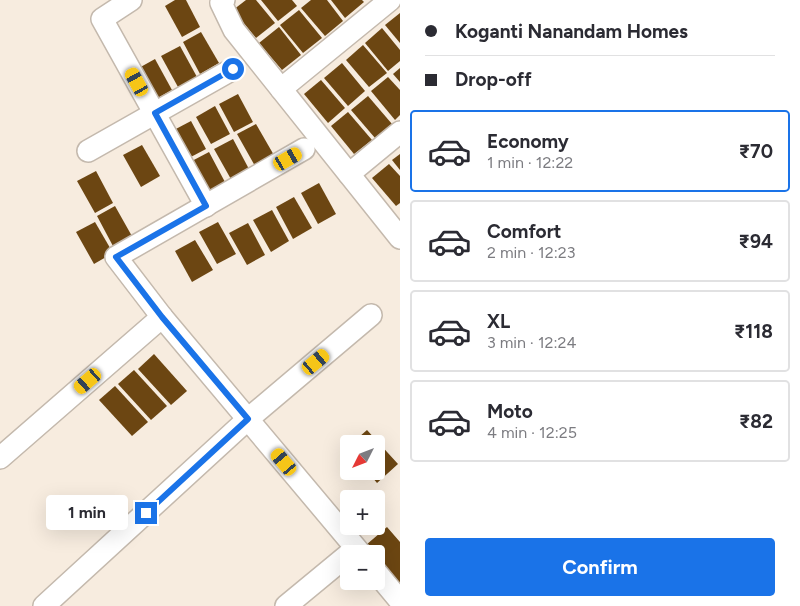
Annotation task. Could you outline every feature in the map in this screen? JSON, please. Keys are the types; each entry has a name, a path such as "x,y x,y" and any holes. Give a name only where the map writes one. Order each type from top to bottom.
{"street":[{"path":"131,0 102,20 206,206"},
{"path":"224,0 222,3 228,22 400,238"},
{"path":"280,89 390,0"},
{"path":"88,151 233,69"},
{"path":"349,174 400,132"},
{"path":"304,150 116,257 162,317 248,419 348,545"},
{"path":"44,606 248,419 371,315"},
{"path":"0,458 162,317"},
{"path":"286,606 340,563"},
{"path":"385,583 400,601"}],"building":[{"path":"175,0 186,0 200,27 182,37 165,6"},
{"path":"246,0 256,0 275,23 256,38 233,10"},
{"path":"261,0 292,0 297,6 278,21"},
{"path":"311,0 327,0 343,21 325,36 301,8"},
{"path":"331,0 362,0 364,2 345,18"},
{"path":"299,10 322,38 303,53 280,25"},
{"path":"400,13 400,43 385,25"},
{"path":"279,27 301,55 282,70 259,43"},
{"path":"382,28 400,50 400,61 388,71 365,43"},
{"path":"201,32 219,63 200,74 183,42"},
{"path":"363,45 387,73 369,87 346,60"},
{"path":"180,46 197,77 178,87 161,56"},
{"path":"155,59 172,90 154,100 137,69"},
{"path":"342,63 365,91 348,106 324,78"},
{"path":"400,68 400,82 393,74"},
{"path":"388,77 400,90 400,115 395,120 371,91"},
{"path":"321,80 345,108 328,123 304,94"},
{"path":"238,94 253,122 234,132 219,104"},
{"path":"368,96 392,124 375,138 351,110"},
{"path":"215,106 230,134 211,144 196,117"},
{"path":"348,112 372,140 354,154 331,126"},
{"path":"191,121 206,149 187,159 172,131"},
{"path":"256,124 275,157 255,166 237,134"},
{"path":"233,139 250,171 232,181 214,149"},
{"path":"142,145 160,176 141,187 123,155"},
{"path":"209,152 226,184 207,194 190,162"},
{"path":"400,154 400,170 392,160"},
{"path":"389,164 400,176 400,203 396,206 372,178"},
{"path":"96,171 113,203 95,213 77,181"},
{"path":"319,183 336,214 318,224 301,193"},
{"path":"294,197 312,228 293,239 276,207"},
{"path":"115,206 133,238 114,248 97,216"},
{"path":"272,210 289,241 271,252 253,220"},
{"path":"95,222 113,253 94,264 76,232"},
{"path":"218,222 236,254 217,264 199,232"},
{"path":"248,223 265,255 247,265 229,233"},
{"path":"195,240 213,270 192,282 175,251"},
{"path":"154,354 187,391 171,405 138,369"},
{"path":"134,370 167,406 151,420 118,384"},
{"path":"115,386 148,422 132,436 99,400"},
{"path":"367,430 372,435 361,435"},
{"path":"385,450 398,464 385,476"},
{"path":"387,527 400,542 400,585 385,568 385,545 366,545 378,535 385,535 385,529"}],"route":[{"path":"146,513 248,419 162,317 116,257 206,206 155,113 233,69"}]}
